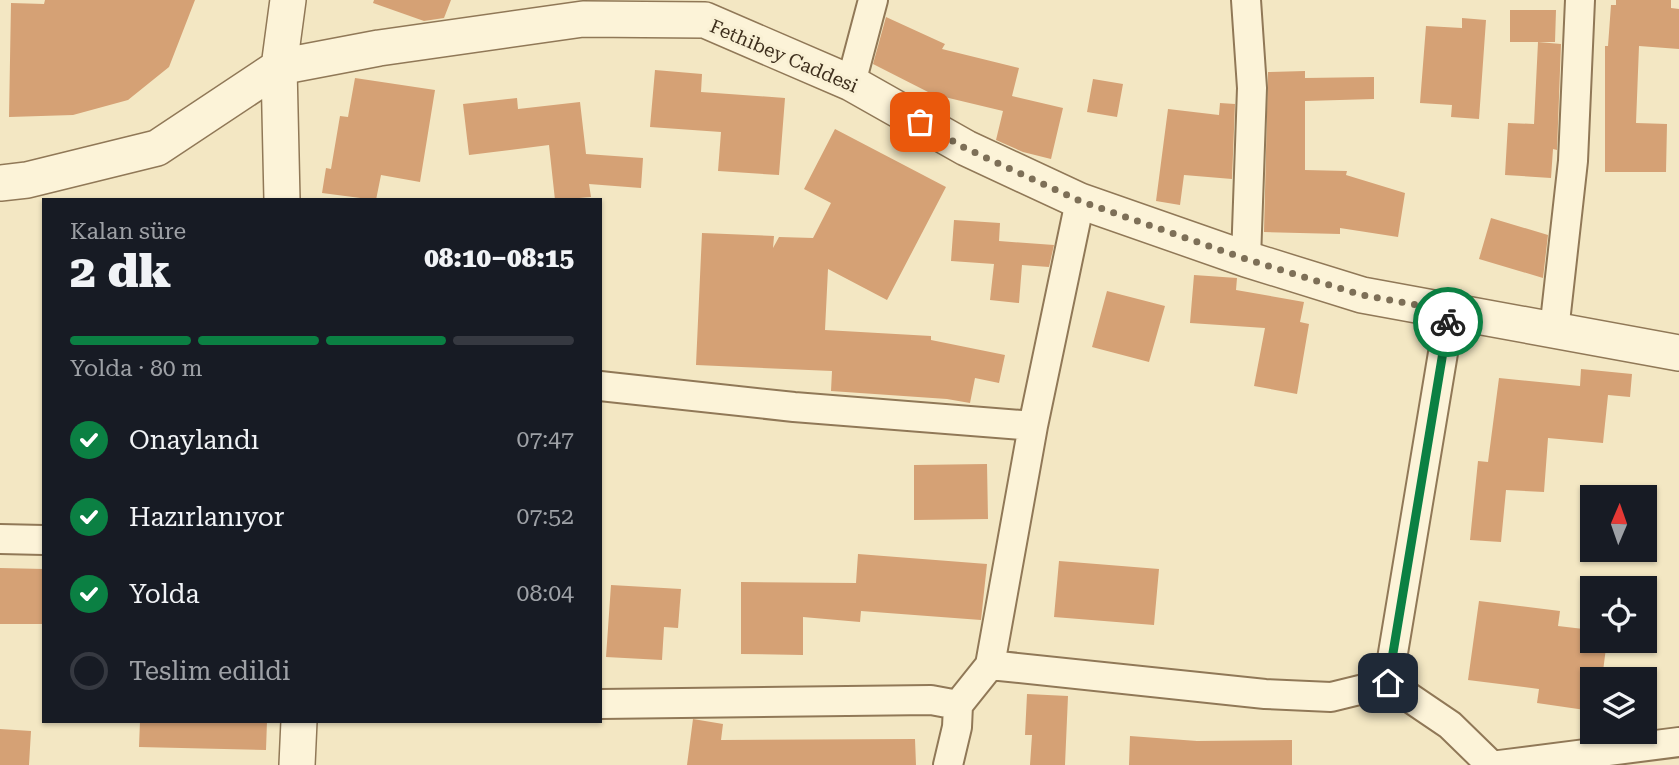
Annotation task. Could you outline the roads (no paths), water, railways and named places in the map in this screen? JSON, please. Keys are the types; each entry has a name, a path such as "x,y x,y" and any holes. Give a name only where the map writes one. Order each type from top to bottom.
{"street":[{"path":"282,198 279,67 288,0"},
{"path":"851,83 873,0"},
{"path":"1246,0 1252,88 1246,259"},
{"path":"1554,331 1573,161 1580,0"},
{"name":"Fethibey Caddesi","path":"24,188 156,148 279,67 379,48 583,19 705,20 851,83 965,148 1080,201 1246,259 1362,295 1679,353"},
{"path":"948,765 957,727 958,705 990,665 1033,426 1080,201"},
{"path":"1388,683 1450,311"},
{"path":"602,386 794,407 1033,426"},
{"path":"0,539 42,540"},
{"path":"990,665 1265,694 1331,696 1388,683 1450,725 1492,765"},
{"path":"602,704 931,700 958,705"},
{"path":"297,765 299,723"},
{"path":"1499,765 1679,742"}]}
